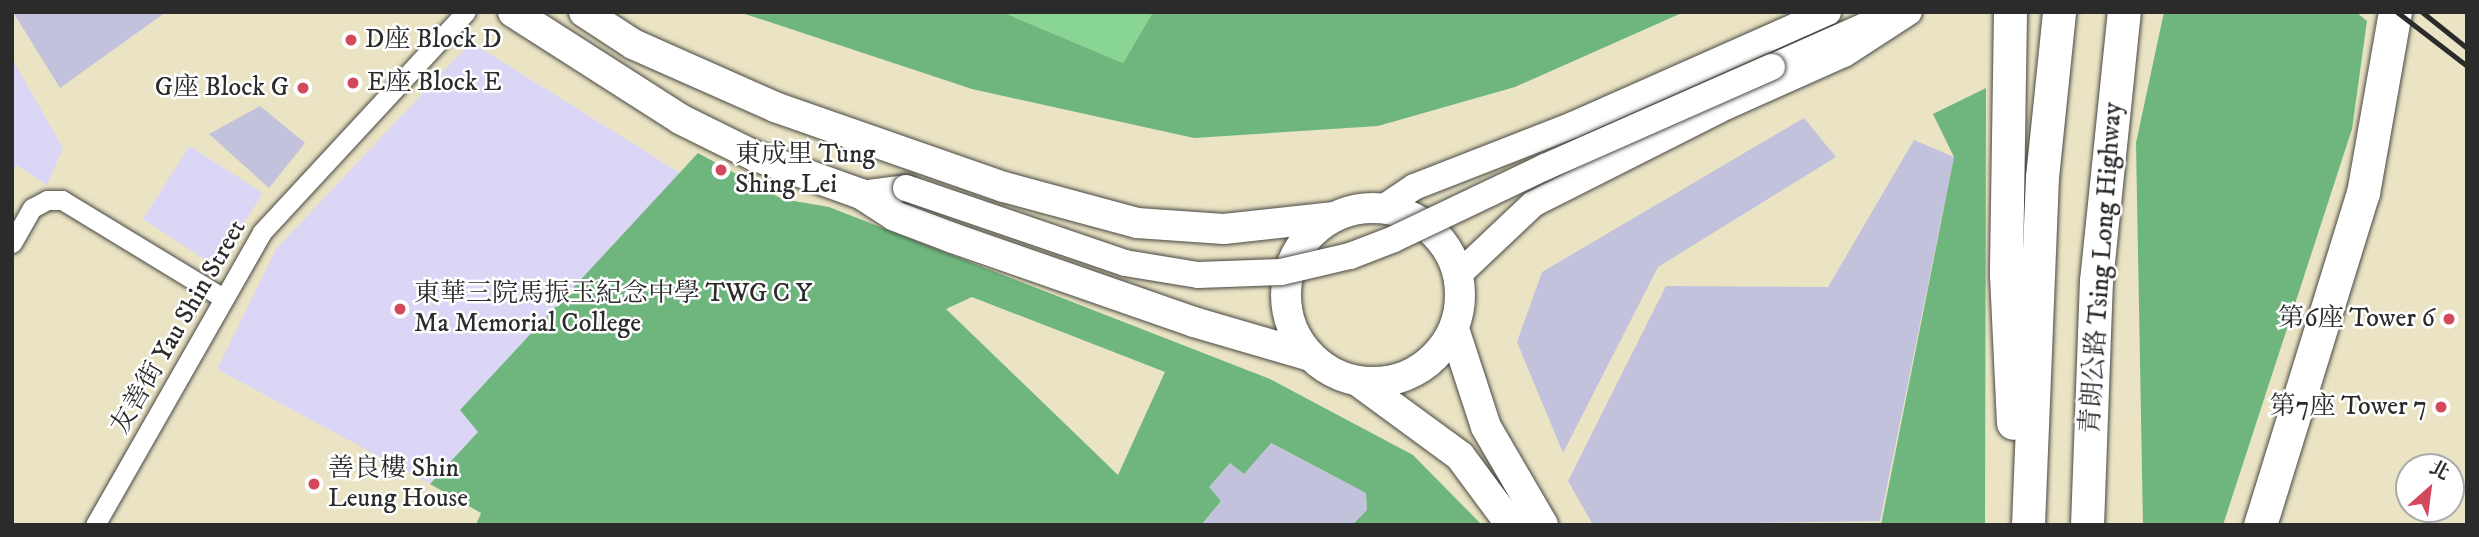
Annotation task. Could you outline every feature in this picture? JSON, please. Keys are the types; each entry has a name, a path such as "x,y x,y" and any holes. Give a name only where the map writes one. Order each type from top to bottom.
{"highway":[{"path":"2010,12 2010,405 2029,490"},
{"name":"青朗公路 Tsing Long Highway","path":"2087,525 2096,281 2124,12"},
{"path":"2260,525 2363,193 2396,12"},
{"path":"2028,525 2042,177 2057,25"}],"main road":[{"path":"513,12 680,119 755,156 860,194 895,216 953,238 1194,322 1310,356"},
{"path":"584,12 633,44 744,95 1057,202 1137,223 1186,229 1332,217 1383,208 1414,187 1586,120 1828,12"},
{"path":"860,194 906,188 1100,256 1179,272 1281,272 1371,248 1772,67 1834,36 1903,12"},
{"path":"1458,275 1533,205 1727,106 1844,54 1909,12"},
{"path":"1359,382 1383,382 1421,368 1436,356 1454,329 1460,301 1458,275 1447,249 1434,232 1416,219 1383,208"},
{"path":"1332,217 1299,246 1286,281 1287,312 1293,332 1310,356 1325,368 1359,382 1460,456 1511,525"},
{"path":"1454,329 1486,427 1542,525"}],"street":[{"name":"友善街 Yau Shin Street","path":"95,525 262,232 466,12"},
{"path":"12,243 32,208 47,200 62,200 223,298"}],"shaded area":[{"path":"13,12 166,12 60,88"},
{"name":"東華三院馬振玉紀念中學 TWG C Y Ma Memorial College","path":"471,42 680,173 460,410 479,432 430,484 217,369 276,249"},
{"path":"12,58 63,148 47,185 17,165 12,172"},
{"path":"260,106 305,143 269,188 209,134"},
{"path":"1804,118 1836,157 1658,267 1563,453 1517,342 1542,272"},
{"path":"1914,140 1954,157 1880,521 1593,525 1568,481 1666,286 1828,287"},
{"path":"190,146 263,193 216,266 143,219"},
{"path":"1270,443 1366,493 1367,510 1352,525 1201,525 1221,501 1208,488 1230,463 1244,474"}],"green space":[{"path":"739,12 1002,12 1123,63 1153,12 1684,12 1515,87 1378,126 1194,138 972,89"},
{"path":"1002,12 1153,12 1123,63"},
{"path":"2164,12 2356,12 2367,21 2352,129 2223,525 2143,525 2136,143"},
{"path":"1986,88 1985,525 1881,525 1954,157 1933,114"},
{"path":"698,153 782,199 829,207 1270,379 1413,455 1482,525 1352,525 1367,510 1366,493 1271,443 1244,474 1230,463 1209,487 1221,501 1201,525 476,525 481,513 430,484 478,432 460,410","holes":["972,297 1165,372 1118,475 946,309"]}],"railway":[{"path":"2397,12 2467,66"},
{"path":"2422,12 2467,48"}],"place":[{"name":"D座 Block D","path":"351,40"},
{"name":"E座 Block E","path":"353,83"},
{"name":"G座 Block G","path":"303,88"},
{"name":"東成里 Tung Shing Lei","path":"721,170"},
{"name":"東華三院馬振玉紀念中學 TWG C Y Ma Memorial College","path":"400,309"},
{"name":"第6座 Tower 6","path":"2449,319"},
{"name":"第7座 Tower 7","path":"2441,407"},
{"name":"善良樓 Shin Leung House","path":"314,484"}]}
